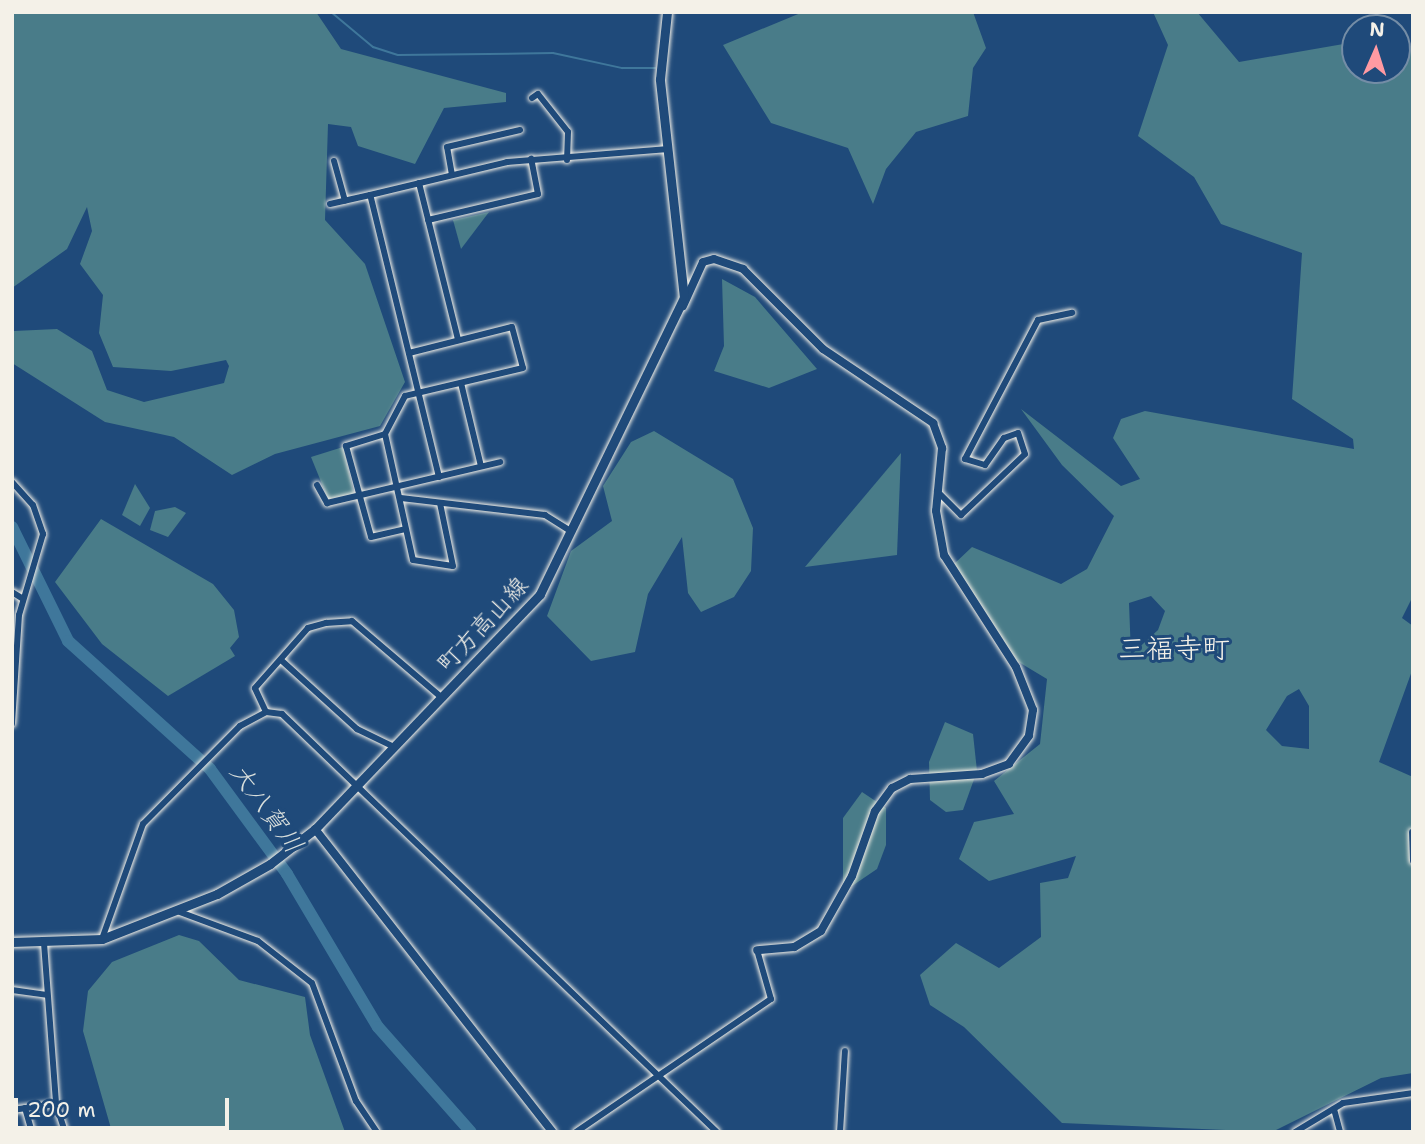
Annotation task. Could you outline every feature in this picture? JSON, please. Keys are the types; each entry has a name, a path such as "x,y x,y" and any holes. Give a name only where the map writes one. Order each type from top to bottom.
{"main road":[{"name":"町方高山線","path":"12,942 102,939 177,911 259,871 315,829 540,594 569,530 681,309 686,274 668,149 660,67 667,12"}],"street":[{"path":"532,98 538,94 568,132 567,160"},
{"path":"452,175 447,148 520,130"},
{"path":"330,204 531,159 567,160 668,149"},
{"path":"428,220 538,194 531,159"},
{"path":"334,161 345,201"},
{"path":"419,183 458,340"},
{"path":"370,195 439,477"},
{"path":"576,1132 662,1078 771,999 757,950 794,947 821,931 848,886 875,811 892,788 910,779 990,772 1013,759 1030,736 1033,710 1026,685 944,555 937,491 942,448 933,424 823,349 760,280 732,264 707,260 681,309"},
{"path":"937,491 961,514 1025,454 1018,433 1004,439 985,465 965,459 1031,329 1038,320 1072,313"},
{"path":"409,353 512,327 523,368 405,396 385,434 401,498 405,529 416,563 453,566 440,502"},
{"path":"461,383 481,466"},
{"path":"385,434 346,446 371,537 405,529"},
{"path":"317,485 327,503 500,461"},
{"path":"12,482 40,517 41,553 23,597 12,724"},
{"path":"401,498 545,515 569,530"},
{"path":"12,592 23,597"},
{"path":"266,712 256,688 308,628 352,621 442,698"},
{"path":"281,660 357,729 394,747"},
{"path":"102,939 139,830 212,752 266,712"},
{"path":"266,712 293,720 717,1132"},
{"path":"315,829 553,1132"},
{"path":"1412,832 1413,861"},
{"path":"177,911 258,942 312,983 356,1101 377,1132"},
{"path":"44,943 56,1104 65,1132"},
{"path":"12,990 47,995"},
{"path":"841,1132 845,1051"},
{"path":"1295,1132 1334,1109 1413,1093"},
{"path":"12,1110 56,1104"},
{"path":"25,1108 32,1132"},
{"path":"1334,1109 1340,1132"}],"green space":[{"path":"12,12 316,12 341,49 506,93 506,102 444,108 415,164 358,146 351,127 328,124 325,220 365,264 405,382 380,426 275,454 232,475 174,437 105,422 12,363 14,331 57,329 92,351 107,390 144,402 224,383 229,366 226,360 171,371 113,367 99,333 103,295 80,264 92,231 87,207 67,249 12,288"},
{"path":"803,12 973,12 986,48 973,68 968,116 916,132 886,169 873,204 848,148 771,123 723,45"},
{"path":"1153,12 1197,12 1239,62 1341,44 1341,84 1411,84 1413,46 1413,596 1402,618 1413,626 1413,668 1379,762 1413,777 1413,1073 1381,1078 1272,1132 1062,1123 964,1027 930,1005 920,975 956,943 999,968 1041,937 1040,883 1068,878 1076,856 989,881 959,859 974,822 1014,814 994,781 1040,744 1047,679 1017,661 954,564 972,547 1061,584 1087,569 1114,516 1062,465 1021,409 1121,486 1140,479 1113,438 1121,419 1145,411 1354,449 1353,439 1292,399 1302,253 1221,224 1194,177 1138,136 1168,45","holes":["1151,596 1165,611 1158,630 1131,655 1129,603","1299,689 1309,706 1309,749 1282,746 1266,730 1287,696"]},
{"path":"489,212 461,249 453,220"},
{"path":"722,279 755,297 817,369 769,388 714,371 724,346"},
{"path":"654,431 733,479 753,528 751,571 734,597 701,612 688,593 682,537 648,594 635,652 591,661 547,616 571,551 612,521 603,486 631,442"},
{"path":"343,447 354,494 328,499 311,457"},
{"path":"901,453 897,555 805,567"},
{"path":"135,484 150,508 140,526 122,515"},
{"path":"175,507 186,513 168,537 150,530 155,511"},
{"path":"101,519 213,584 234,610 239,637 230,648 235,656 168,696 102,644 55,582"},
{"path":"945,722 973,734 977,771 963,810 946,812 930,800 929,762"},
{"path":"862,792 886,808 886,845 877,869 852,886 843,883 843,818"},
{"path":"179,935 199,941 239,980 305,997 310,1035 345,1132 112,1132 83,1031 88,991 112,962"}],"waterway":[{"path":"331,12 373,47 398,55 553,53 622,68 655,68"},
{"name":"大八賀川","path":"12,527 68,641 210,769 287,874 378,1027 471,1132"}],"district":[{"name":"三福寺町","path":"1174,648"}]}
